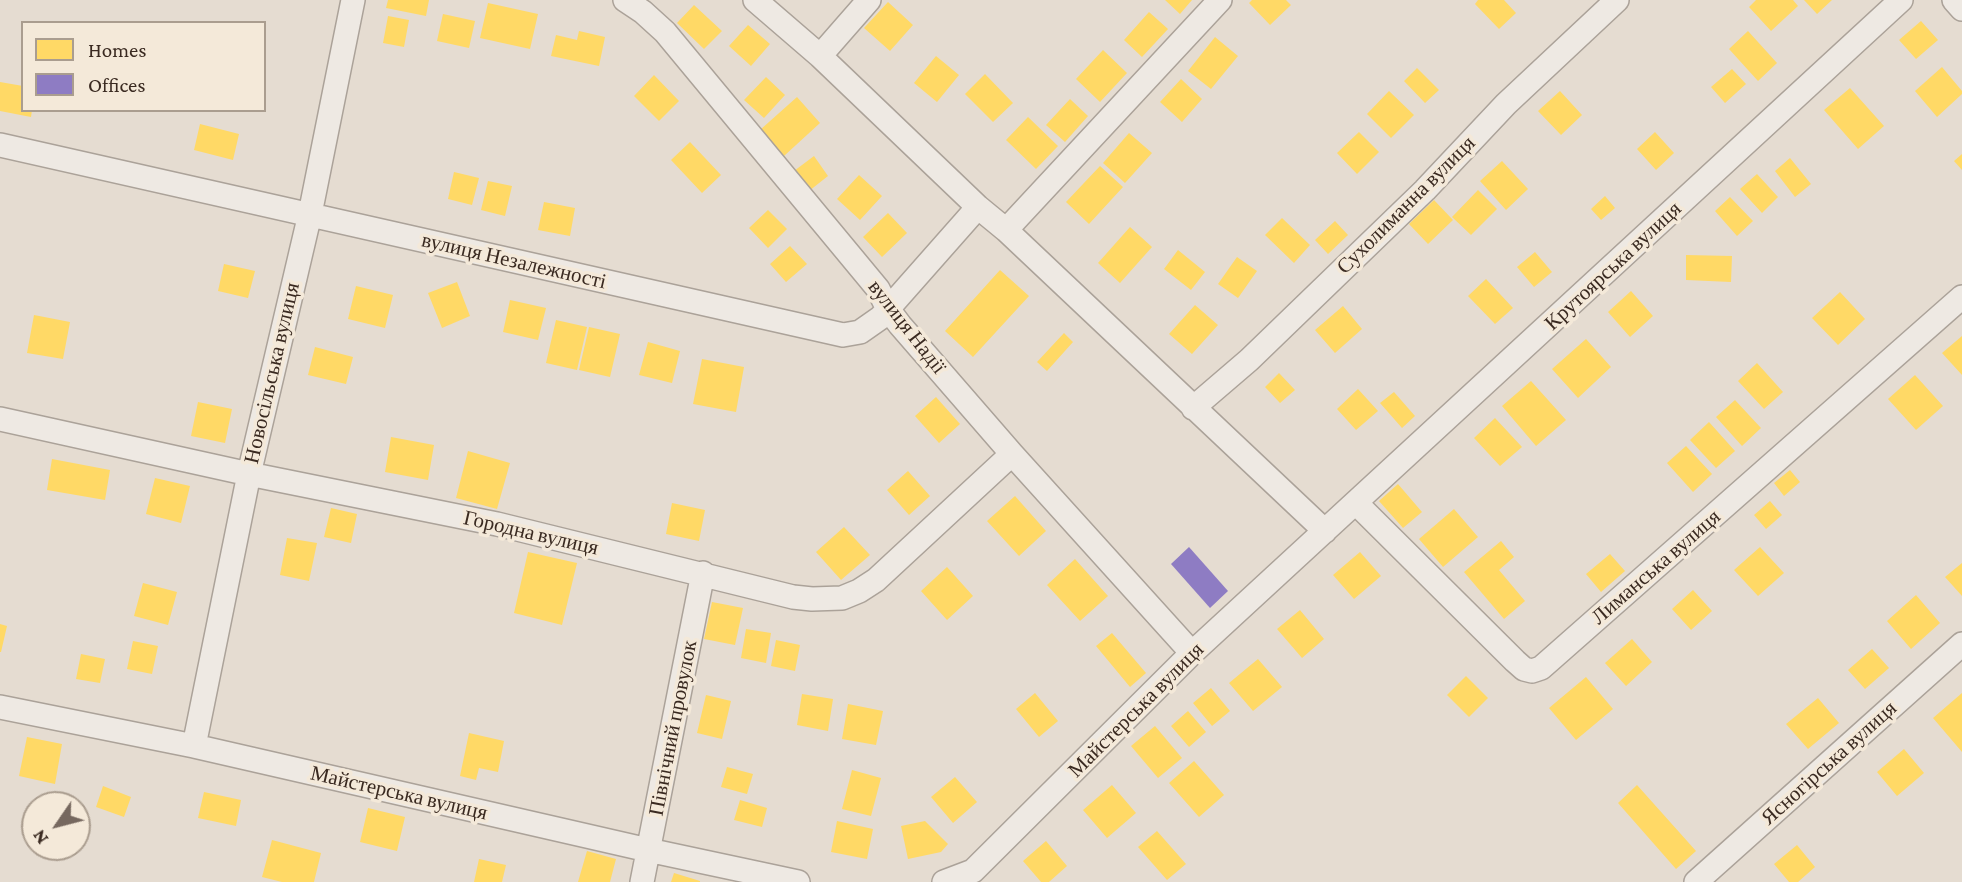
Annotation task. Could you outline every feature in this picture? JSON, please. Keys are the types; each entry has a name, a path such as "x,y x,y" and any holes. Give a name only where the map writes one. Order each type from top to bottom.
{"street":[{"name":"Новосільська вулиця","path":"194,746 248,474 310,214 353,0"},
{"name":"вулиця Надії","path":"625,0 665,32 878,289 900,325 1012,454 1192,653"},
{"path":"755,0 820,56 1325,531"},
{"path":"820,56 869,0"},
{"path":"1006,230 1220,0"},
{"name":"Сухолиманна вулиця","path":"1193,408 1249,360 1425,190 1506,104 1617,0"},
{"name":"Крутоярська вулиця","path":"1325,531 1901,0"},
{"path":"1954,0 1962,9"},
{"name":"вулиця Незалежності","path":"0,145 843,335 860,332 869,327 888,309 978,207"},
{"name":"Лиманська вулиця","path":"1356,503 1515,661 1524,669 1532,671 1541,668 1962,297"},
{"name":"Городна вулиця","path":"0,419 248,474 497,524 793,597 812,599 842,598 859,592 876,580 1012,454"},
{"name":"Майстерська вулиця","path":"944,882 973,871 1192,653 1325,531"},
{"name":"Північний провулок","path":"642,882 703,573"},
{"name":"Ясногірська вулиця","path":"1696,882 1962,644"},
{"name":"Майстерська вулиця","path":"0,707 194,746 798,882"}],"building: Homes":[{"path":"388,0 429,0 426,16 386,8"},
{"path":"1165,0 1192,0 1180,14"},
{"path":"1252,0 1286,0 1291,5 1270,25 1249,3"},
{"path":"1478,0 1504,0 1516,13 1499,29 1475,4"},
{"path":"1756,0 1793,0 1798,6 1771,31 1749,7"},
{"path":"1804,0 1832,0 1817,14"},
{"path":"888,2 913,25 890,51 864,28"},
{"path":"488,3 538,14 530,49 480,38"},
{"path":"694,5 722,31 704,49 677,23"},
{"path":"1149,12 1168,29 1142,57 1124,40"},
{"path":"443,14 475,21 469,48 437,41"},
{"path":"388,16 409,20 404,47 383,43"},
{"path":"1921,21 1938,40 1916,59 1899,40"},
{"path":"748,25 770,44 751,66 729,46"},
{"path":"579,31 605,37 599,66 551,56 556,35 577,40"},
{"path":"1748,31 1777,63 1758,81 1729,49"},
{"path":"1215,37 1238,56 1211,89 1188,71"},
{"path":"1103,50 1127,73 1100,102 1076,79"},
{"path":"936,56 959,75 937,102 914,83"},
{"path":"1942,67 1962,94 1937,117 1915,91"},
{"path":"1417,68 1439,90 1425,103 1404,81"},
{"path":"1732,69 1746,84 1725,103 1711,87"},
{"path":"985,74 1013,103 993,122 965,94"},
{"path":"654,75 679,101 659,121 634,96"},
{"path":"766,77 785,95 764,118 744,100"},
{"path":"1181,79 1202,99 1182,122 1160,102"},
{"path":"0,82 21,86 21,112 32,112 31,117 0,111"},
{"path":"1850,88 1884,126 1858,149 1824,110"},
{"path":"1389,91 1414,115 1391,138 1367,114"},
{"path":"1560,91 1582,115 1561,135 1538,111"},
{"path":"797,97 820,123 784,156 760,130"},
{"path":"1070,99 1088,116 1065,142 1046,125"},
{"path":"1028,117 1058,146 1036,169 1006,140"},
{"path":"200,124 239,134 233,160 194,150"},
{"path":"1359,132 1379,152 1357,174 1337,153"},
{"path":"1655,132 1674,153 1656,170 1637,149"},
{"path":"1129,133 1152,153 1125,183 1103,163"},
{"path":"690,142 721,175 702,193 671,160"},
{"path":"1962,154 1962,170 1954,161"},
{"path":"814,156 828,176 809,191 794,171"},
{"path":"1790,158 1811,184 1795,197 1775,171"},
{"path":"1502,161 1528,189 1506,210 1480,181"},
{"path":"1100,166 1123,187 1089,224 1066,202"},
{"path":"454,172 479,178 472,205 448,199"},
{"path":"1757,174 1778,197 1762,213 1740,189"},
{"path":"859,175 882,196 860,220 837,199"},
{"path":"488,181 512,186 505,216 481,210"},
{"path":"1478,190 1497,209 1471,235 1452,217"},
{"path":"1605,196 1615,208 1601,220 1591,209"},
{"path":"1730,197 1753,221 1737,236 1715,211"},
{"path":"1434,200 1453,220 1428,244 1409,224"},
{"path":"544,202 575,208 570,236 538,230"},
{"path":"768,210 787,229 768,248 749,228"},
{"path":"888,213 907,233 882,257 863,237"},
{"path":"1282,218 1310,245 1294,263 1265,235"},
{"path":"1335,221 1348,235 1328,254 1315,240"},
{"path":"1130,227 1152,247 1120,283 1098,263"},
{"path":"790,246 807,264 786,282 770,264"},
{"path":"1178,250 1205,272 1191,290 1164,269"},
{"path":"1535,252 1552,272 1534,287 1517,267"},
{"path":"1686,255 1732,256 1731,282 1686,280"},
{"path":"1237,257 1257,271 1238,298 1218,284"},
{"path":"224,264 255,271 248,298 218,291"},
{"path":"1000,270 1029,296 973,357 945,331"},
{"path":"1486,279 1513,308 1495,324 1468,296"},
{"path":"457,282 470,316 442,328 428,293"},
{"path":"356,286 393,295 385,328 348,319"},
{"path":"1631,291 1653,316 1630,337 1608,312"},
{"path":"1840,292 1865,319 1838,345 1812,318"},
{"path":"510,300 546,308 538,340 503,332"},
{"path":"1195,305 1218,325 1192,354 1169,334"},
{"path":"1343,306 1362,329 1335,353 1315,330"},
{"path":"34,315 70,322 63,359 27,353"},
{"path":"556,320 587,327 577,370 546,363"},
{"path":"589,327 620,334 610,377 579,370"},
{"path":"1064,333 1073,342 1047,371 1037,362"},
{"path":"1962,336 1962,375 1942,353"},
{"path":"1586,339 1611,367 1578,398 1552,369"},
{"path":"648,342 680,351 672,383 639,375"},
{"path":"315,347 353,357 346,384 308,375"},
{"path":"702,359 744,367 736,412 693,404"},
{"path":"1757,363 1783,392 1764,409 1738,381"},
{"path":"1279,373 1295,390 1280,403 1265,387"},
{"path":"1915,375 1943,406 1916,430 1888,399"},
{"path":"1531,381 1566,420 1536,446 1502,406"},
{"path":"1358,389 1378,411 1356,430 1337,409"},
{"path":"1394,392 1415,416 1402,428 1380,403"},
{"path":"936,397 960,424 939,443 915,416"},
{"path":"1735,400 1761,428 1742,446 1716,417"},
{"path":"198,402 232,409 225,443 191,436"},
{"path":"1495,418 1522,447 1500,466 1474,438"},
{"path":"1709,422 1735,451 1716,468 1690,440"},
{"path":"391,437 434,445 428,480 385,472"},
{"path":"1686,446 1712,474 1693,492 1667,463"},
{"path":"468,451 510,463 497,509 456,498"},
{"path":"52,459 110,470 105,500 47,490"},
{"path":"1790,470 1800,482 1784,496 1774,483"},
{"path":"908,471 930,496 909,515 887,490"},
{"path":"155,478 190,486 181,523 146,514"},
{"path":"1398,484 1422,512 1403,528 1379,501"},
{"path":"1015,496 1046,531 1019,556 987,521"},
{"path":"1770,501 1782,515 1766,529 1754,515"},
{"path":"672,503 705,510 699,541 666,534"},
{"path":"331,508 357,514 351,543 324,537"},
{"path":"1454,509 1478,537 1443,567 1419,539"},
{"path":"844,527 870,555 841,580 816,552"},
{"path":"287,538 317,543 309,581 280,575"},
{"path":"1501,541 1514,557 1499,570 1525,601 1504,619 1464,572"},
{"path":"1760,547 1784,573 1758,596 1734,570"},
{"path":"528,552 577,563 562,625 514,613"},
{"path":"1360,552 1381,576 1354,599 1333,575"},
{"path":"1610,554 1625,571 1601,592 1586,574"},
{"path":"1075,559 1108,596 1080,621 1047,585"},
{"path":"1962,563 1962,596 1945,577"},
{"path":"947,567 973,596 947,620 921,591"},
{"path":"143,583 177,592 168,625 134,616"},
{"path":"1693,590 1712,611 1691,630 1672,609"},
{"path":"1916,595 1940,623 1911,649 1887,621"},
{"path":"712,602 743,608 735,645 704,639"},
{"path":"1300,610 1324,639 1302,658 1277,629"},
{"path":"0,624 7,626 1,652 0,652"},
{"path":"746,629 771,633 766,663 741,658"},
{"path":"1112,633 1146,673 1130,687 1096,646"},
{"path":"1632,639 1652,662 1626,686 1605,663"},
{"path":"776,640 800,645 795,671 771,666"},
{"path":"133,641 158,646 152,674 127,669"},
{"path":"1872,649 1889,668 1865,689 1848,670"},
{"path":"81,654 105,659 100,683 76,679"},
{"path":"1258,659 1282,687 1253,711 1229,683"},
{"path":"1466,676 1488,698 1469,717 1447,695"},
{"path":"1586,677 1613,709 1576,740 1549,708"},
{"path":"1211,688 1230,711 1212,726 1193,703"},
{"path":"1035,693 1058,721 1039,737 1016,709"},
{"path":"1962,693 1962,752 1933,718"},
{"path":"802,694 833,699 828,731 797,725"},
{"path":"706,695 731,701 722,739 697,733"},
{"path":"1818,698 1839,723 1808,749 1786,724"},
{"path":"848,704 883,711 876,745 842,739"},
{"path":"1188,711 1206,732 1189,747 1171,726"},
{"path":"1155,726 1182,758 1158,778 1131,746"},
{"path":"469,733 504,741 498,772 479,768 476,780 460,776"},
{"path":"27,737 62,744 55,784 19,776"},
{"path":"1904,749 1924,773 1897,796 1877,772"},
{"path":"1194,761 1224,795 1199,817 1169,783"},
{"path":"727,767 753,774 747,794 721,787"},
{"path":"852,770 881,778 871,816 842,809"},
{"path":"955,777 977,802 953,823 931,797"},
{"path":"1112,785 1136,813 1107,838 1083,810"},
{"path":"1637,785 1696,851 1676,869 1618,803"},
{"path":"103,786 131,797 124,817 96,807"},
{"path":"204,792 241,800 236,826 198,818"},
{"path":"740,800 767,808 762,827 734,820"},
{"path":"368,808 405,817 397,851 360,842"},
{"path":"837,821 873,829 867,859 831,852"},
{"path":"925,821 948,844 941,852 908,859 901,826"},
{"path":"1157,831 1186,864 1167,880 1138,847"},
{"path":"272,840 321,853 314,882 282,882 262,877"},
{"path":"1046,841 1067,866 1049,882 1041,882 1023,861"},
{"path":"1797,845 1815,867 1798,882 1789,882 1774,864"},
{"path":"587,851 616,859 610,882 578,882"},
{"path":"479,859 506,865 502,882 474,882"},
{"path":"674,873 700,881 700,882 671,882"}],"building: Offices":[{"path":"1189,547 1228,591 1210,608 1171,564"}]}
